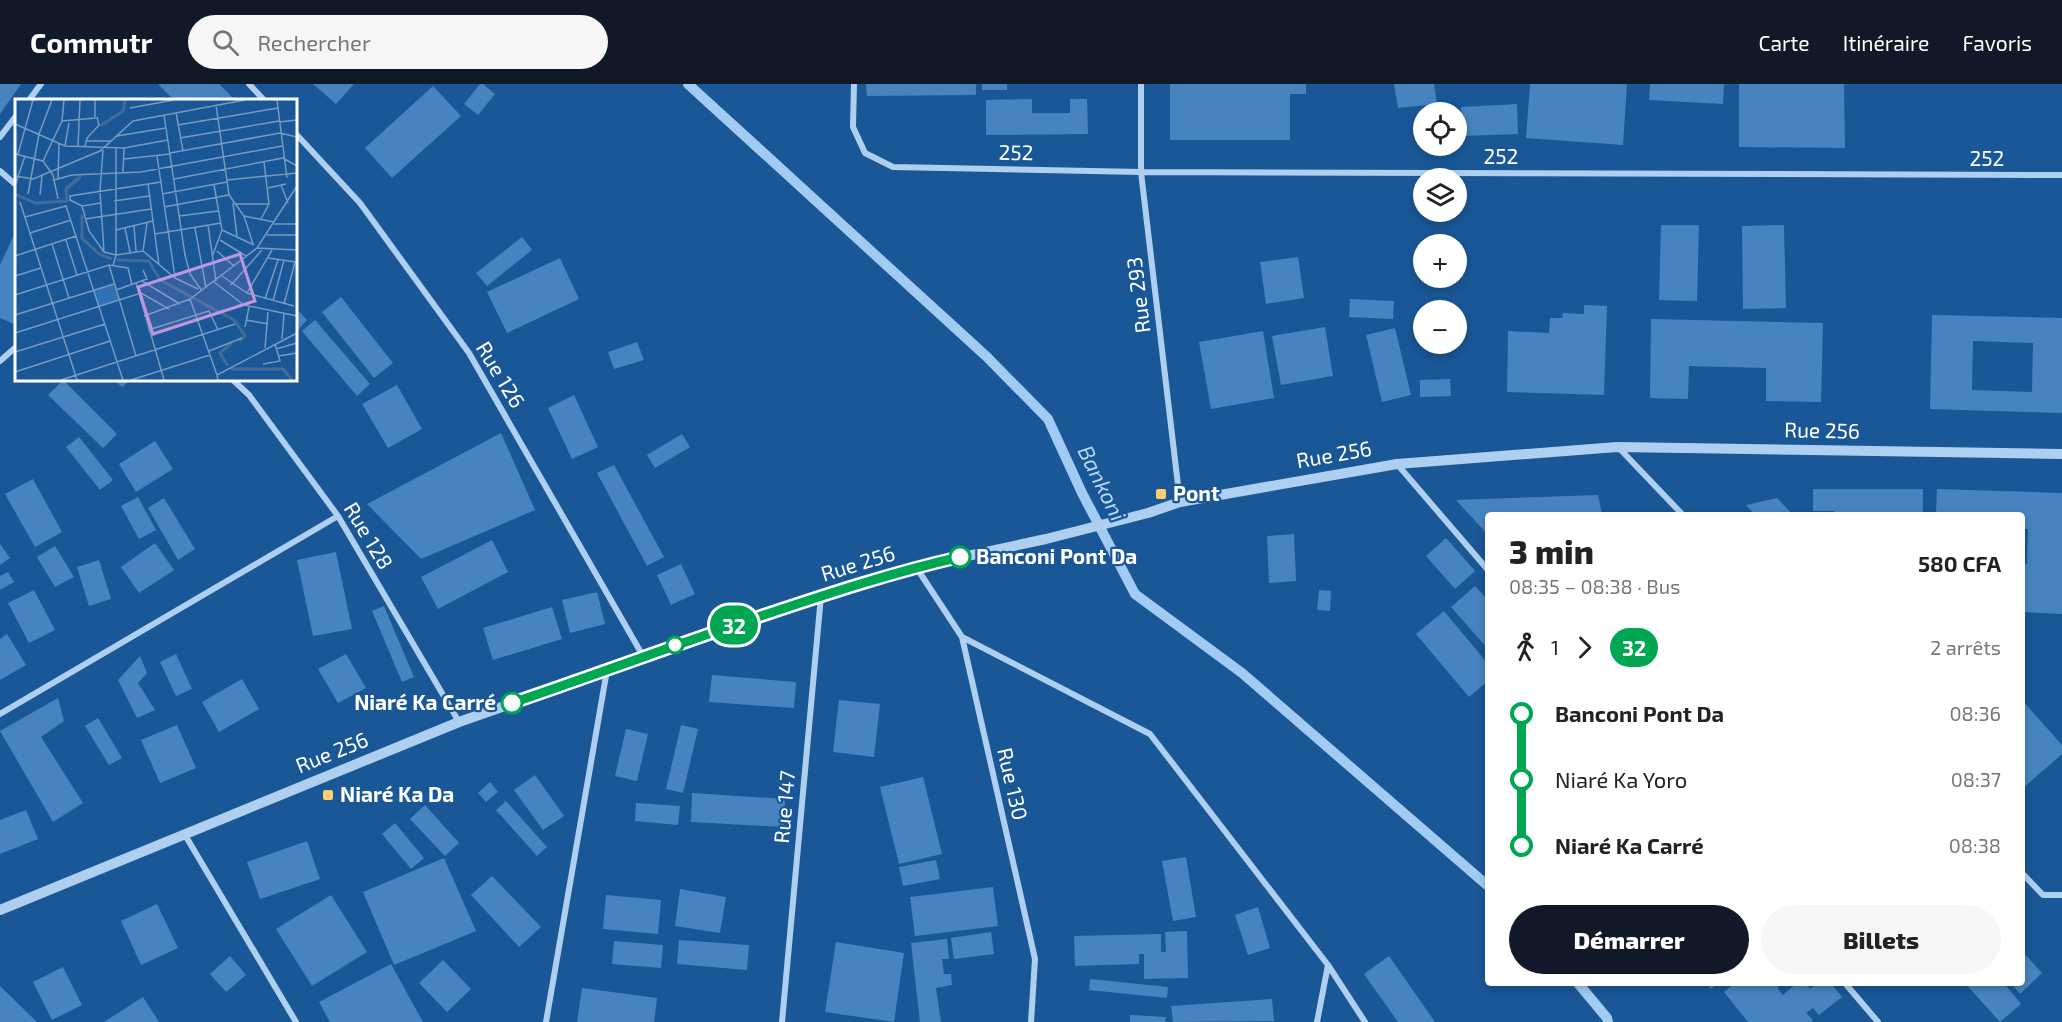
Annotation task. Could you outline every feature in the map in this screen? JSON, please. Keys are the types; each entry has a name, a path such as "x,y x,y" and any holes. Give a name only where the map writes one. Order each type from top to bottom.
{"street":[{"path":"29,99 42,84"},
{"path":"249,84 263,99"},
{"name":"252","path":"854,84 853,127 865,153 893,168 1141,172 2062,176"},
{"name":"Rue 293","path":"1141,84 1141,172 1180,502"},
{"path":"0,137 15,117"},
{"name":"Rue 126","path":"297,135 360,203 469,353 643,656"},
{"path":"0,171 15,184"},
{"path":"0,361 15,348"},
{"name":"Rue 128","path":"234,381 249,395 338,516 459,722"},
{"path":"1617,447 1680,512"},
{"name":"Rue 256","path":"0,910 459,722 643,656 821,596 916,567 1046,539 1148,513 1180,502 1397,464 1617,447 2062,454"},
{"path":"1397,464 1485,567"},
{"path":"0,714 338,516"},
{"name":"Rue 130","path":"916,567 962,637 1035,959 1031,1022"},
{"name":"Rue 147","path":"782,1022 821,596"},
{"path":"962,637 1150,734 1328,965 1365,1022"},
{"path":"546,1022 607,670"},
{"path":"185,835 296,1022"},
{"path":"2025,876 2043,895 2062,895"},
{"path":"1317,1022 1328,965"},
{"path":"1847,986 1878,1022"}],"building":[{"path":"0,84 21,84 0,114"},
{"path":"158,84 219,84 234,99 173,99"},
{"path":"313,84 354,84 336,104"},
{"path":"480,84 495,94 478,115 464,104"},
{"path":"866,84 976,84 976,95 867,96"},
{"path":"982,84 1007,84 1007,90 982,90"},
{"path":"1170,84 1306,84 1306,94 1290,94 1290,140 1170,140"},
{"path":"1394,84 1434,84 1437,102 1413,102 1413,106 1398,108"},
{"path":"1530,84 1627,84 1623,145 1526,138"},
{"path":"1650,84 1724,84 1723,104 1649,100"},
{"path":"1739,84 1844,84 1845,148 1739,147"},
{"path":"433,86 461,116 392,178 365,148"},
{"path":"1032,99 1032,113 1070,113 1070,99 1087,99 1088,134 986,135 986,100"},
{"path":"1517,104 1518,134 1467,136 1467,107"},
{"path":"1661,225 1699,225 1697,301 1659,300"},
{"path":"1784,225 1786,308 1743,309 1742,226"},
{"path":"13,237 15,238 14,324 0,318 0,265"},
{"path":"522,237 532,250 487,286 476,273"},
{"path":"1298,257 1304,298 1266,304 1260,262"},
{"path":"560,258 579,299 507,333 487,292"},
{"path":"341,297 393,363 374,378 322,312"},
{"path":"1350,299 1394,301 1393,319 1349,317"},
{"path":"1584,305 1607,306 1604,395 1507,392 1508,331 1549,333 1550,318 1562,318 1563,313 1584,314"},
{"path":"297,309 307,320 297,331"},
{"path":"1932,315 2062,318 2062,413 1930,409","holes":["1973,341 2033,343 2032,392 1972,390"]},
{"path":"1651,319 1823,323 1821,402 1766,401 1766,368 1689,366 1688,399 1650,398"},
{"path":"315,320 370,384 357,396 302,331"},
{"path":"1325,327 1333,376 1281,385 1272,336"},
{"path":"1395,328 1411,395 1382,402 1366,335"},
{"path":"1263,331 1274,398 1211,409 1199,342"},
{"path":"637,342 644,360 614,369 608,352"},
{"path":"1450,379 1451,396 1420,397 1420,380"},
{"path":"64,381 117,434 103,448 48,395"},
{"path":"115,381 129,381 122,387"},
{"path":"397,385 422,429 388,448 362,404"},
{"path":"574,395 598,447 572,459 548,408"},
{"path":"501,433 535,510 421,559 367,504"},
{"path":"682,434 690,447 655,468 647,455"},
{"path":"79,437 113,480 100,490 66,447"},
{"path":"155,441 173,469 136,492 119,464"},
{"path":"614,465 664,557 647,566 597,473"},
{"path":"33,479 62,532 35,547 5,494"},
{"path":"1813,489 1923,489 1923,512 1813,511"},
{"path":"1937,489 2062,493 2062,614 2025,612 2028,529 2025,529 2025,512 1936,512"},
{"path":"1598,495 1602,512 1485,512 1485,532 1456,500"},
{"path":"138,497 156,530 139,539 121,506"},
{"path":"164,498 195,549 178,560 148,508"},
{"path":"1777,498 1790,512 1752,512 1746,505"},
{"path":"1294,534 1296,581 1269,583 1267,536"},
{"path":"1446,538 1475,571 1455,589 1426,556"},
{"path":"492,540 508,572 438,609 421,577"},
{"path":"155,543 174,570 139,593 121,567"},
{"path":"0,544 10,558 0,565"},
{"path":"55,546 74,577 55,587 37,557"},
{"path":"336,552 352,629 313,636 297,560"},
{"path":"99,560 111,599 89,606 77,567"},
{"path":"681,564 695,594 671,605 657,575"},
{"path":"8,572 14,582 0,590 0,576"},
{"path":"1475,586 1485,597 1485,646 1451,607"},
{"path":"34,590 55,630 29,643 8,603"},
{"path":"1319,590 1331,591 1330,611 1317,610"},
{"path":"597,592 605,624 570,633 562,600"},
{"path":"384,606 414,677 402,682 372,611"},
{"path":"552,607 562,639 493,660 483,628"},
{"path":"1444,611 1485,660 1485,684 1469,697 1416,634"},
{"path":"7,634 26,665 0,680 0,639"},
{"path":"176,654 192,689 176,696 160,662"},
{"path":"346,654 366,688 338,703 318,669"},
{"path":"140,656 147,673 138,683 155,710 137,718 118,680"},
{"path":"712,675 796,682 794,708 709,702"},
{"path":"242,679 259,709 219,732 202,702"},
{"path":"58,698 64,721 41,737 83,803 53,822 0,731"},
{"path":"839,700 880,704 874,757 833,752"},
{"path":"2025,703 2062,745 2062,754 2025,786"},
{"path":"98,718 122,758 109,765 85,726"},
{"path":"177,725 196,768 160,783 141,740"},
{"path":"681,725 698,729 683,793 666,789"},
{"path":"626,729 648,734 637,781 615,776"},
{"path":"535,775 564,816 543,830 514,790"},
{"path":"923,777 942,854 899,864 880,787"},
{"path":"490,782 498,792 486,802 478,793"},
{"path":"692,793 785,799 784,827 691,822"},
{"path":"506,801 547,847 537,856 496,810"},
{"path":"636,803 680,806 678,825 635,821"},
{"path":"425,805 459,843 445,856 410,819"},
{"path":"26,810 38,839 0,854 0,820"},
{"path":"395,823 424,858 411,869 382,834"},
{"path":"307,841 320,879 260,899 247,862"},
{"path":"1186,857 1196,917 1173,921 1162,861"},
{"path":"444,858 476,931 394,965 363,892"},
{"path":"936,860 940,879 903,886 899,867"},
{"path":"492,876 541,927 519,947 471,895"},
{"path":"993,887 998,926 915,936 910,897"},
{"path":"680,889 726,897 720,933 675,926"},
{"path":"331,895 367,952 312,986 276,929"},
{"path":"606,895 661,900 658,934 603,929"},
{"path":"157,904 178,948 141,965 121,921"},
{"path":"1258,907 1270,948 1248,955 1235,915"},
{"path":"1187,931 1188,978 1144,979 1144,954 1139,954 1139,964 1075,966 1074,936 1161,934 1161,952 1166,952 1165,932"},
{"path":"991,932 994,954 954,959 951,938"},
{"path":"947,939 949,959 942,959 944,974 951,974 952,985 936,988 941,1022 920,1022 911,943"},
{"path":"679,940 749,945 747,970 677,964"},
{"path":"614,941 663,945 661,968 612,964"},
{"path":"836,942 904,953 894,1022 825,1012"},
{"path":"2025,954 2042,973 2020,994 2013,986 2025,986"},
{"path":"230,956 246,975 226,992 210,974"},
{"path":"1389,956 1435,1022 1398,1022 1364,974"},
{"path":"443,960 471,989 447,1012 419,983"},
{"path":"391,964 423,1022 330,1022 319,1002"},
{"path":"63,967 82,1005 52,1020 33,982"},
{"path":"1090,979 1168,987 1167,998 1089,990"},
{"path":"0,986 37,1022 0,1022"},
{"path":"1731,986 1779,986 1777,988 1783,995 1793,986 1808,986 1810,989 1813,986 1833,986 1842,997 1819,1015 1813,1008 1806,1013 1813,1020 1811,1022 1748,1022 1724,992"},
{"path":"1968,986 2006,986 2021,1004 2000,1022"},
{"path":"582,988 657,998 654,1022 577,1022"},
{"path":"143,997 159,1022 104,1022"},
{"path":"1272,999 1274,1021 1173,1022 1171,1006"},
{"path":"1130,1015 1166,1017 1165,1022 1130,1022"}],"waterway":[{"name":"Bankoni","path":"688,84 987,357 1048,419 1082,493 1135,594 1242,673 1485,883"},
{"name":"Bankoni","path":"1580,986 1608,1022"}],"bus line":[{"name":"32","path":"512,703 821,596 916,567 960,557"}],"place":[{"name":"Pont","path":"1161,494"},
{"name":"Banconi Pont Da","path":"960,557"},
{"name":"Niaré Ka Carré","path":"512,703"},
{"name":"Niaré Ka Da","path":"328,795"}]}
